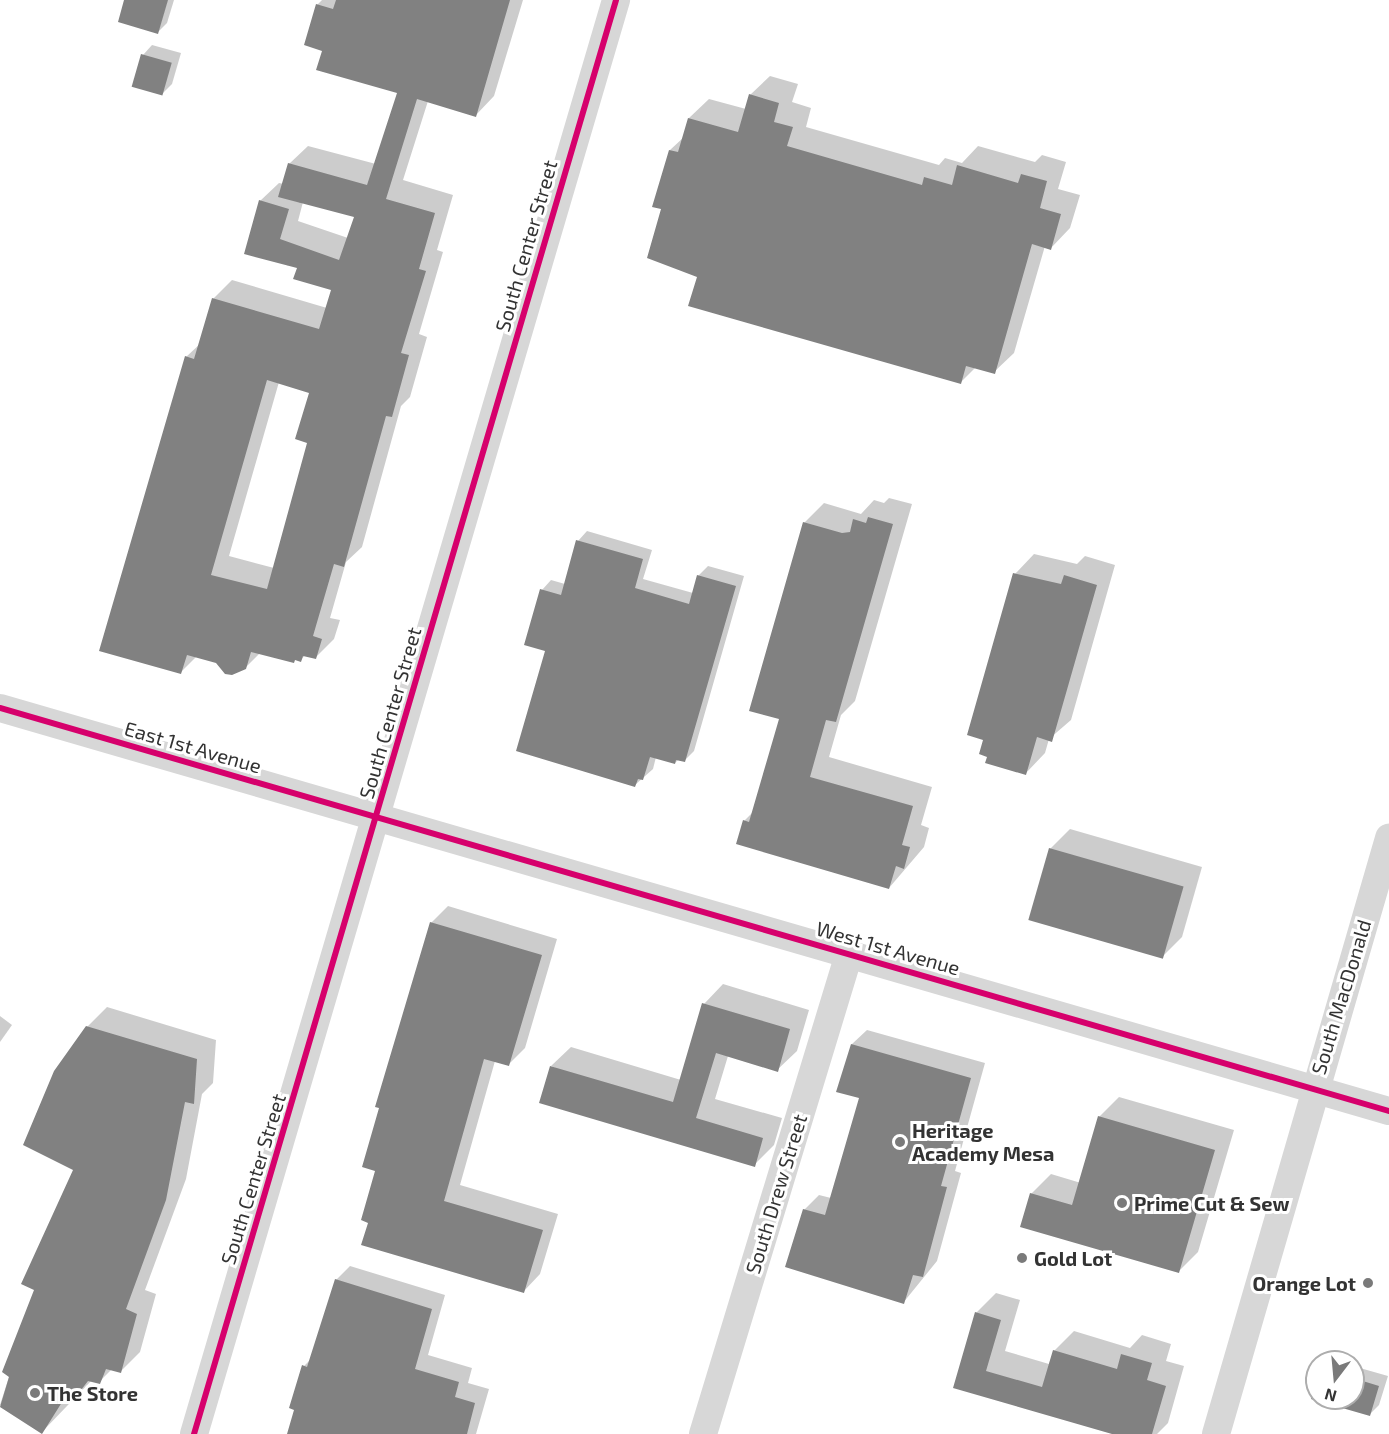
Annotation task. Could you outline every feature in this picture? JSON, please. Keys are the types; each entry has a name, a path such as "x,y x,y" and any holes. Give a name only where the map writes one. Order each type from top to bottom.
{"street":[{"name":"South Center Street","path":"194,1434 616,0"},
{"name":"East 1st Avenue","path":"0,708 376,818"},
{"name":"West 1st Avenue","path":"376,818 1389,1111"},
{"name":"South MacDonald","path":"1216,1434 1314,1089 1389,837"},
{"name":"South Drew Street","path":"703,1434 849,954"}],"building":[{"path":"124,0 168,0 158,34 118,22"},
{"path":"336,0 510,0 476,117 417,99 386,199 435,213 419,269 426,271 401,353 409,355 392,417 386,416 344,567 334,564 313,636 322,639 316,659 303,656 301,662 295,660 294,663 251,652 246,669 232,675 225,674 216,663 187,655 181,674 99,651 185,356 194,359 212,298 319,329 331,290 293,279 297,268 244,254 259,200 289,209 280,239 339,260 354,217 278,197 288,163 367,185 397,93 316,70 322,51 304,45 316,4 333,9","holes":["267,380 309,393 295,439 307,443 267,589 211,575"]},
{"path":"141,54 172,63 162,96 132,87"},
{"path":"749,94 779,103 774,122 793,127 787,146 922,185 924,177 952,185 957,165 1018,183 1021,174 1047,181 1040,208 1061,214 1051,250 1032,244 995,374 966,366 961,384 688,306 697,277 647,258 661,209 652,207 669,150 678,152 688,118 738,132"},
{"path":"868,517 893,524 836,722 826,720 810,777 913,806 902,845 910,847 904,869 896,866 889,889 736,844 743,820 749,822 779,719 749,711 803,522 842,533 850,532 853,519 866,523"},
{"path":"576,540 643,559 635,588 689,604 697,575 736,586 685,762 676,760 675,764 650,757 643,780 638,779 635,787 516,751 545,651 524,645 540,589 561,595"},
{"path":"1013,573 1061,584 1064,575 1097,585 1052,742 1037,737 1026,775 985,763 987,757 979,754 983,740 967,735"},
{"path":"1049,848 1184,887 1163,959 1028,920"},
{"path":"430,922 542,955 509,1066 484,1059 444,1201 543,1230 524,1293 361,1245 368,1223 361,1220 375,1171 362,1167 379,1108 375,1107"},
{"path":"702,1003 790,1029 778,1072 716,1053 696,1118 763,1138 755,1167 539,1103 550,1066 673,1102"},
{"path":"86,1026 197,1059 194,1104 185,1102 166,1200 126,1309 137,1314 121,1373 106,1369 100,1384 88,1381 71,1403 64,1399 42,1434 0,1407 9,1377 2,1372 34,1290 21,1284 73,1170 23,1145 54,1071"},
{"name":"Heritage Academy Mesa","path":"851,1044 971,1078 941,1186 947,1187 923,1277 913,1275 904,1304 785,1267 803,1209 825,1215 859,1098 836,1092"},
{"path":"1098,1116 1215,1150 1179,1273 1020,1227 1030,1193 1072,1205"},
{"path":"335,1279 432,1309 415,1369 459,1382 455,1397 475,1403 467,1434 287,1434 294,1410 289,1408 302,1365 307,1367"},
{"path":"975,1312 1001,1320 986,1371 1042,1387 1053,1350 1117,1369 1121,1354 1152,1363 1147,1380 1166,1386 1152,1434 1112,1434 953,1388"},
{"path":"1365,1382 1379,1386 1370,1416 1349,1410 1365,1410"}],"cycle path":[{"path":"194,1434 616,0"},
{"path":"0,708 1389,1111"}],"place":[{"name":"Heritage Academy Mesa","path":"900,1142"},
{"name":"Prime Cut & Sew","path":"1122,1203"},
{"name":"Gold Lot","path":"1022,1258"},
{"name":"Orange Lot","path":"1368,1283"},
{"name":"The Store","path":"35,1393"}]}
